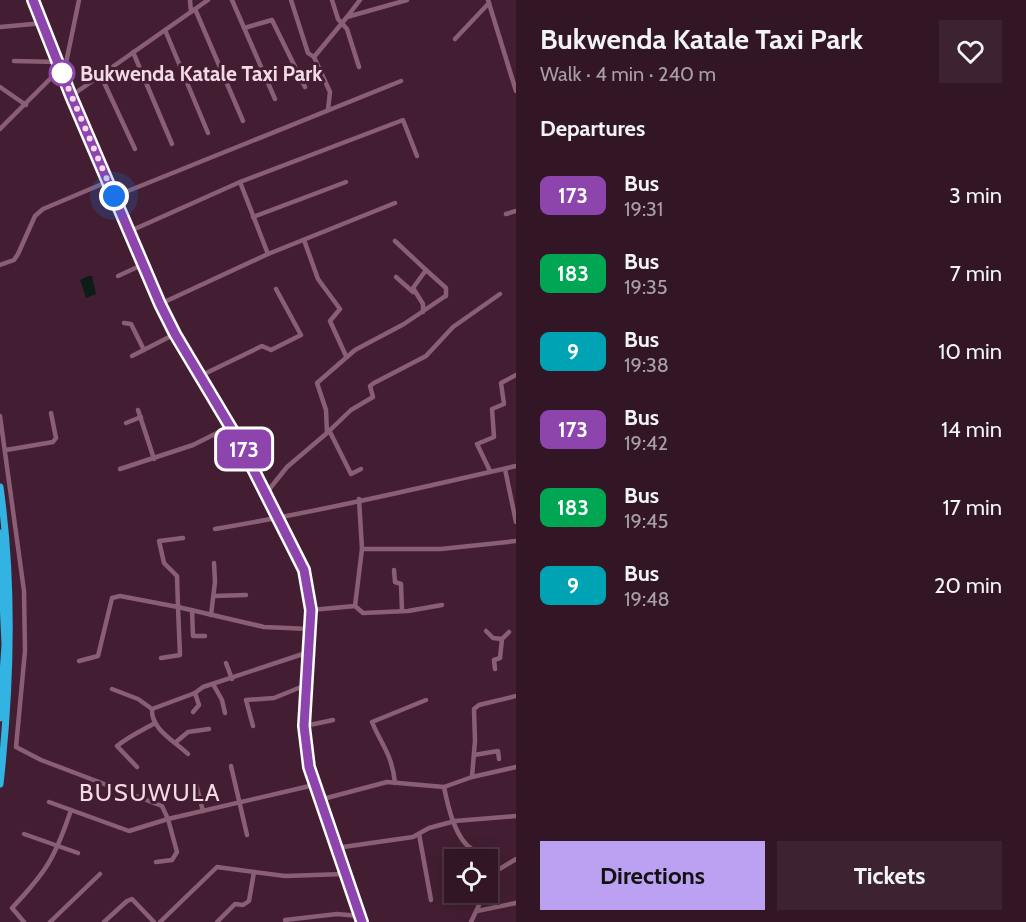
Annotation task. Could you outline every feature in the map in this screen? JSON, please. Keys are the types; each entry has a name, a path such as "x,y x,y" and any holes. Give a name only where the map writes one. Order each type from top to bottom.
{"highway":[{"path":"0,487 7,539 10,646 0,784"},
{"path":"0,533 5,645 0,718"}],"main road":[{"path":"33,0 71,96 160,304 175,334 231,426 267,492 304,570 311,610 304,726 314,785 360,919"}],"street":[{"path":"0,129 61,71 70,55 79,0"},
{"path":"190,0 243,121"},
{"path":"71,96 208,0"},
{"path":"232,0 275,99"},
{"path":"291,0 308,53 314,57 330,92 328,110"},
{"path":"332,0 338,19 347,29 359,67"},
{"path":"314,57 360,0"},
{"path":"347,17 407,0"},
{"path":"455,39 488,2"},
{"path":"488,2 516,91"},
{"path":"244,28 272,20 304,87"},
{"path":"0,27 44,23"},
{"path":"165,30 208,133"},
{"path":"133,52 172,144"},
{"path":"14,61 58,62"},
{"path":"101,76 135,149"},
{"path":"114,196 401,81"},
{"path":"0,87 26,105"},
{"path":"128,232 240,182 403,120 417,156"},
{"path":"0,265 14,260 35,216 43,209 107,182"},
{"path":"240,182 268,254"},
{"path":"253,217 346,182"},
{"path":"160,304 268,254 395,203"},
{"path":"506,214 516,211"},
{"path":"304,240 318,279 340,309 330,321 346,356"},
{"path":"361,469 351,474 328,431 326,410 317,383 346,356 423,312 444,297 448,291 395,241"},
{"path":"118,276 142,265"},
{"path":"413,292 414,283 426,270"},
{"path":"396,277 423,304 423,312"},
{"path":"201,376 262,346 271,350 300,336 276,289"},
{"path":"267,492 287,467 351,410 373,397 370,386 426,356 453,327 500,294"},
{"path":"124,323 130,324 144,350"},
{"path":"132,356 175,334"},
{"path":"490,471 477,444 494,437 492,410 504,404 501,383 516,375"},
{"path":"138,410 154,459"},
{"path":"6,450 53,442 56,438 51,413"},
{"path":"0,416 23,582 25,628 16,747 41,760 158,803 168,819 175,857 167,862 156,862"},
{"path":"126,423 141,417"},
{"path":"120,469 193,445 231,426"},
{"path":"215,529 278,516 325,510 359,499 441,485 516,466"},
{"path":"505,469 516,522"},
{"path":"355,606 362,549 359,499"},
{"path":"161,658 180,655 177,576 164,564 159,541 183,538"},
{"path":"362,549 441,549 516,541"},
{"path":"212,615 214,563"},
{"path":"394,570 395,582 401,584 402,611"},
{"path":"214,596 246,595"},
{"path":"79,662 98,656 106,619 115,596 150,599 264,627 310,629"},
{"path":"311,610 355,606 363,613 402,611 442,605"},
{"path":"192,610 193,636 205,636"},
{"path":"486,631 493,638 502,639"},
{"path":"495,669 494,660 500,658 502,639 508,632"},
{"path":"152,709 213,684 309,652"},
{"path":"226,663 232,679"},
{"path":"213,684 222,700 225,713"},
{"path":"253,726 246,700 274,698 306,685"},
{"path":"112,689 138,699 152,709 155,723 166,736 188,754"},
{"path":"193,712 199,705 195,693"},
{"path":"472,777 476,706 516,696"},
{"path":"395,783 389,753 372,722 426,700"},
{"path":"304,726 333,720"},
{"path":"137,767 117,746 130,735 141,732 155,723"},
{"path":"176,742 188,732 209,729"},
{"path":"474,755 498,751 499,759"},
{"path":"231,766 248,835"},
{"path":"319,800 357,788 395,783 444,787 472,777 516,767"},
{"path":"196,784 203,811"},
{"path":"49,802 127,831 168,819 314,785"},
{"path":"444,787 465,844 472,849"},
{"path":"24,922 12,908 48,868 58,848 71,810"},
{"path":"336,848 396,841 455,821 516,816"},
{"path":"24,834 58,848 78,853"},
{"path":"418,834 431,900"},
{"path":"498,870 516,859"},
{"path":"160,922 217,867 285,876 344,874"},
{"path":"217,922 235,904 243,905 249,901 254,872"},
{"path":"50,922 100,874"},
{"path":"104,922 132,899 154,922"},
{"path":"471,922 477,911 478,903"},
{"path":"477,911 516,903"},
{"path":"285,920 337,914 360,919"}],"shaded area":[{"path":"92,276 96,294 86,298 80,280"}],"bus line":[{"name":"173","path":"33,0 71,96 160,304 175,334 231,426 267,492 304,570 311,610 304,726 309,767 362,922"}],"place":[{"name":"Bukwenda Katale Taxi Park","path":"62,73"}],"district":[{"name":"BUSUWULA","path":"150,792"}],"route":[{"path":"62,73 61,71 114,196"}]}
